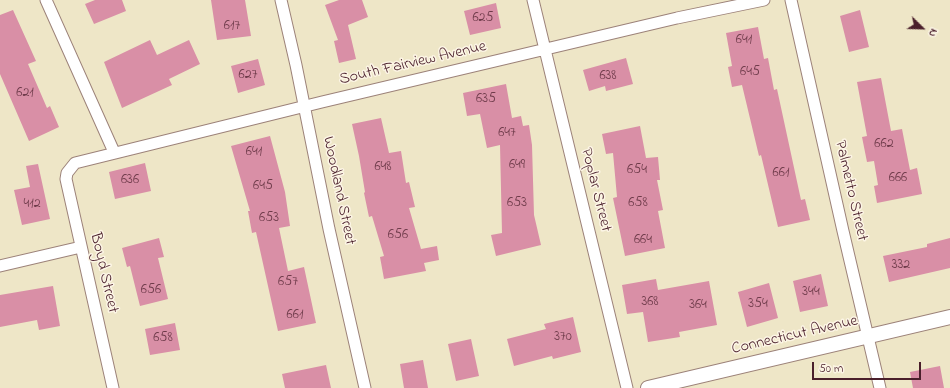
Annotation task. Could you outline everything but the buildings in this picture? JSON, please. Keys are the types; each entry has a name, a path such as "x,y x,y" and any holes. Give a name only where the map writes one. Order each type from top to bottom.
{"street":[{"path":"46,0 114,152"},
{"name":"Woodland Street","path":"281,0 329,229 365,388"},
{"name":"Poplar Street","path":"533,0 627,388"},
{"name":"South Fairview Avenue","path":"72,166 81,161 114,152 304,106 764,0"},
{"name":"Palmetto Street","path":"791,0 880,388"},
{"name":"Boyd Street","path":"72,166 67,173 66,179 113,388"},
{"path":"0,266 81,248"},
{"name":"Connecticut Avenue","path":"648,388 950,317"}]}
